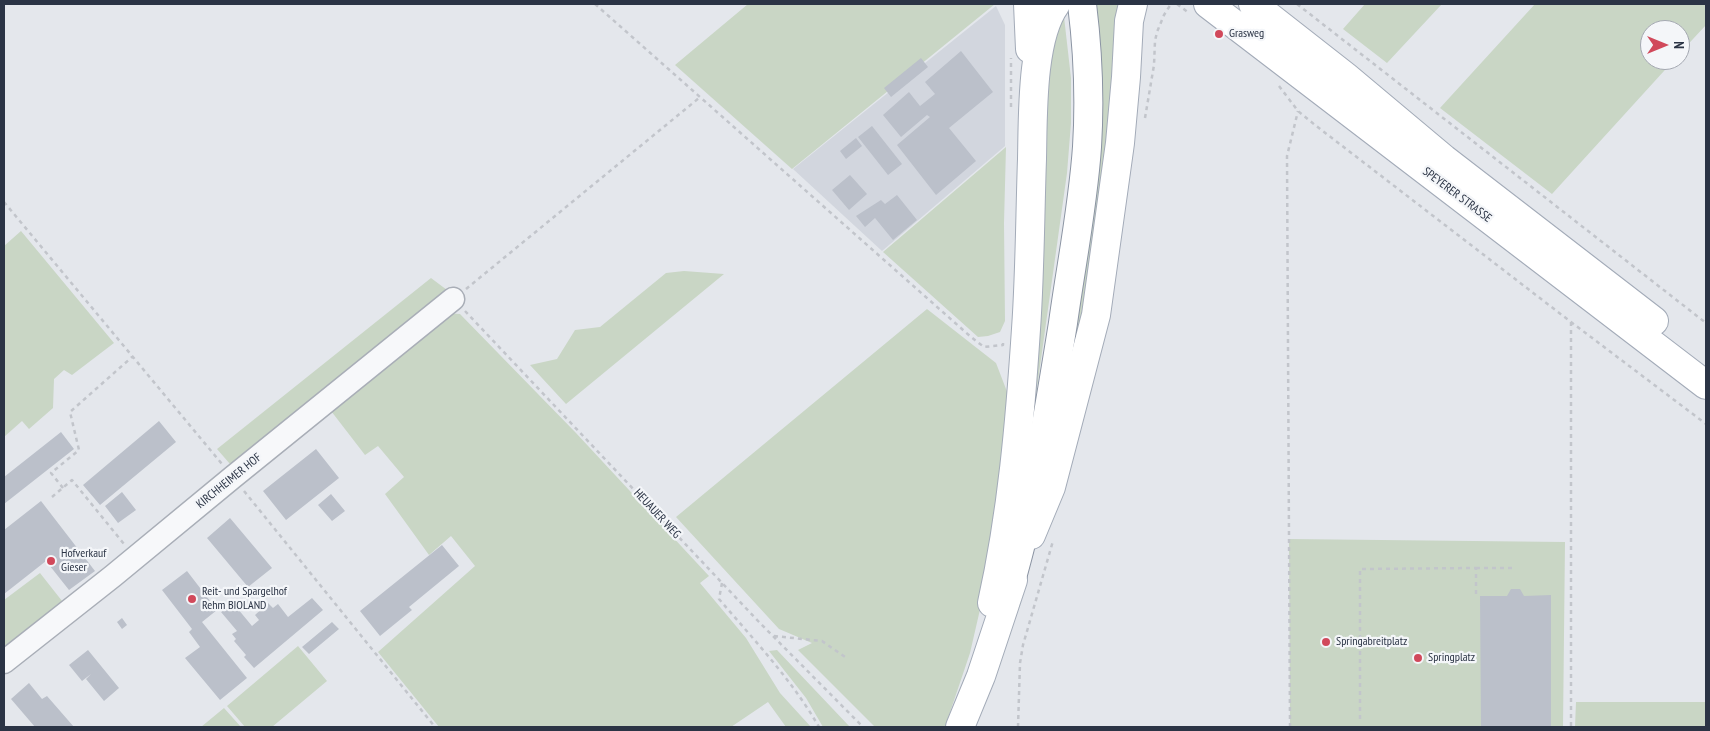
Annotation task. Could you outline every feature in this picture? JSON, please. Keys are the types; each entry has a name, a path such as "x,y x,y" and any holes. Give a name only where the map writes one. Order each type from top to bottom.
{"main road":[{"path":"1028,4 1034,90"},
{"path":"962,723 1001,562 1015,465 1026,328 1034,90 1044,28 1056,4"},
{"path":"962,723 981,676 1015,569 1034,489 1058,351 1083,191 1087,148 1086,39 1082,4"},
{"path":"1005,601 1050,487 1096,315 1120,143 1129,21 1133,4"},
{"name":"SPEYERER STRASSE","path":"1208,4 1706,385"},
{"name":"SPEYERER STRASSE","path":"1253,4 1345,76 1444,159 1706,362"}],"street":[{"name":"KIRCHHEIMER HOF","path":"4,662 136,558 453,299"}],"path":[{"path":"595,4 971,337 984,347 1002,345 1006,338"},
{"path":"1297,4 1706,323"},
{"path":"1011,54 1011,113"},
{"path":"453,299 700,98"},
{"path":"1290,727 1287,156 1298,111 1706,424"},
{"path":"4,202 233,477 435,727"},
{"name":"HEUAUER WEG","path":"453,299 722,583 863,727"},
{"path":"1571,322 1571,727"},
{"path":"63,488 51,473 79,450 70,412 132,357"},
{"path":"52,497 72,480 136,558"},
{"path":"1476,568 1476,596"},
{"path":"1360,718 1360,569 1513,568"},
{"path":"722,583 719,599 767,654 809,710 818,727"},
{"path":"773,636 822,641 848,659"}],"shaded area":[{"path":"996,6 1005,25 1005,146 882,251 793,169"}],"green space":[{"path":"748,4 995,4 792,169 675,65"},
{"path":"1094,4 1124,4 1101,237 1052,454"},
{"path":"1365,4 1442,4 1387,63 1343,29"},
{"path":"1535,4 1706,4 1706,25 1690,42 1690,20 1640,20 1640,70 1665,70 1552,194 1440,108"},
{"path":"1063,8 1071,78 1071,123 1067,173 1028,452 1047,56"},
{"path":"1006,147 1004,223 1005,321 1000,332 978,337 883,252"},
{"path":"21,231 114,343 72,375 64,370 54,379 53,408 29,429 22,421 4,437 4,246"},
{"path":"684,271 724,274 566,404 530,365 557,359 575,330 600,327 666,273"},
{"path":"431,278 447,290 236,464 230,464 217,449"},
{"path":"927,309 996,363 1011,402 990,566 970,653 945,727 875,727 798,650 812,643 779,629 676,517"},
{"path":"445,313 460,314 576,433 709,576 700,583 746,638 780,693 811,727 786,727 768,702 731,727 439,727 378,652 475,566 451,536 429,555 385,494 404,477 378,446 365,455 328,407"},
{"path":"1289,539 1565,542 1563,727 1290,727"},
{"path":"40,573 66,606 4,656 4,600"},
{"path":"298,646 327,681 272,727 245,727 227,706"},
{"path":"777,650 850,727 823,727 806,698 769,651"},
{"path":"1576,702 1706,702 1706,727 1575,727"},
{"path":"224,708 241,727 201,727"}],"building":[{"path":"961,51 993,92 949,128 976,161 936,195 897,145 930,117 927,115 901,137 883,115 909,92 920,106 935,94 925,82"},
{"path":"921,58 928,67 891,97 884,88"},
{"path":"872,126 902,164 888,175 858,137"},
{"path":"856,138 862,146 846,159 840,151"},
{"path":"850,175 867,194 849,210 832,190"},
{"path":"897,195 917,220 893,240 875,218 865,227 856,216 881,200 885,204"},
{"path":"159,421 176,442 100,505 83,485"},
{"path":"61,432 74,449 4,504 4,477"},
{"path":"316,449 339,478 286,520 263,491"},
{"path":"122,492 136,510 118,523 105,506"},
{"path":"331,494 345,511 332,521 318,505"},
{"path":"41,501 95,571 69,590 46,561 4,594 4,530"},
{"path":"230,518 272,568 248,587 207,538"},
{"path":"442,545 459,566 409,607 412,610 380,636 360,611"},
{"path":"187,571 217,610 202,622 247,678 220,700 185,658 200,647 189,632 192,629 162,590"},
{"path":"1511,589 1520,589 1524,596 1551,595 1551,726 1481,726 1480,596 1507,596"},
{"path":"312,598 323,610 254,668 234,641 236,639 232,634 237,631 221,612 233,603 252,626 259,620 255,615 268,603 273,608 278,604 288,617"},
{"path":"122,618 127,625 122,629 117,622"},
{"path":"332,622 339,629 309,654 302,647"},
{"path":"88,650 119,688 104,701 86,679 91,674 82,681 69,665"},
{"path":"29,683 42,699 47,696 74,727 35,727 11,699"}],"place":[{"name":"Grasweg","path":"1219,34"},
{"name":"Hofverkauf Gieser","path":"51,561"},
{"name":"Reit- und Spargelhof Rehm BIOLAND","path":"192,599"},
{"name":"Springabreitplatz","path":"1326,642"},
{"name":"Springplatz","path":"1418,658"}]}
